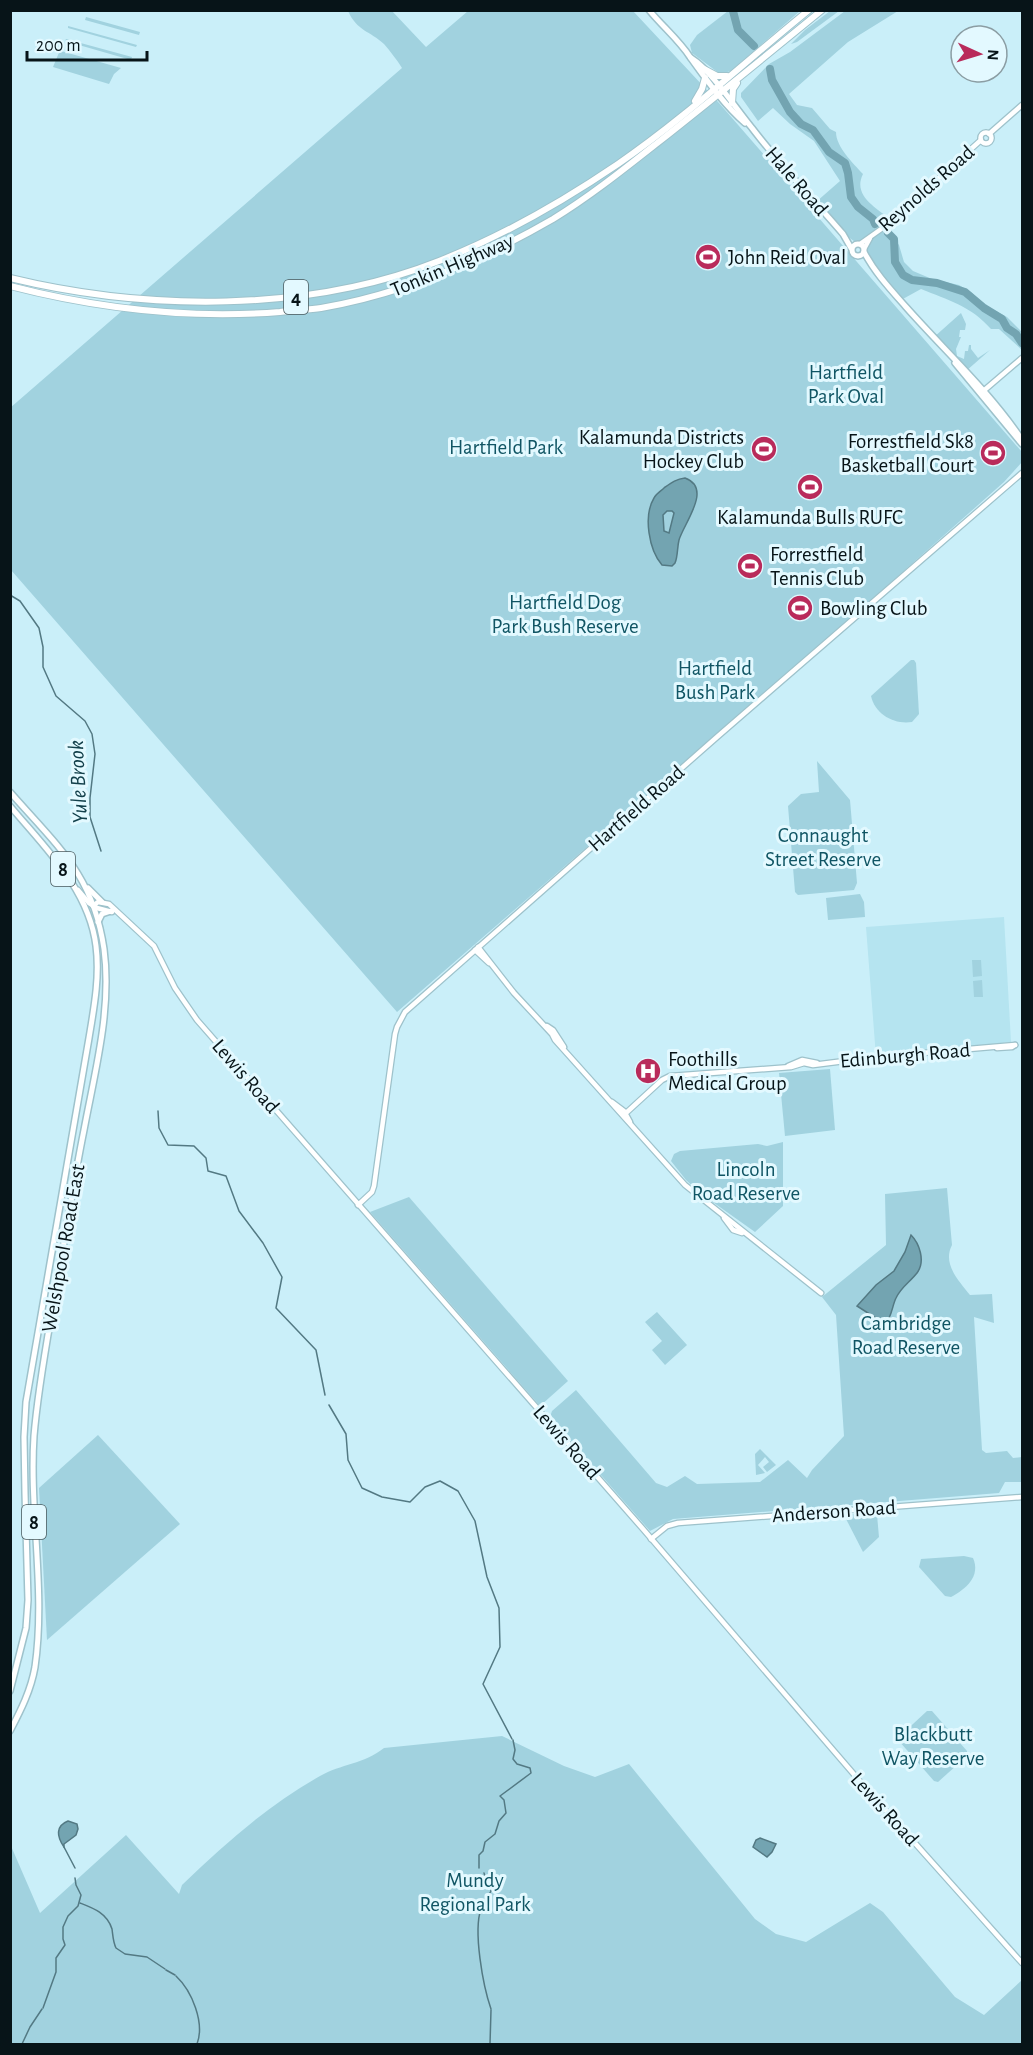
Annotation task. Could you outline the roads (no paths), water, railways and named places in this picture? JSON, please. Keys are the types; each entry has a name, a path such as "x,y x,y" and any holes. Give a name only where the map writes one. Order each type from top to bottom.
{"highway":[{"name":"Tonkin Highway","path":"10,278 95,293 196,301 302,296 370,283 438,262 535,217 620,162 689,109 809,10"},
{"name":"Tonkin Highway","path":"10,286 102,305 174,313 231,315 321,308 394,291 452,269 554,218 610,180 741,78 822,10"},
{"path":"702,68 717,76 728,76"},
{"path":"689,109 702,89 705,78"},
{"path":"732,103 733,89 741,78"}],"main road":[{"name":"Hale Road","path":"649,10 691,58 705,78 716,87"},
{"name":"Hale Road","path":"691,58 702,68 740,119 751,127"},
{"name":"Hale Road","path":"721,93 843,234 859,247 870,265 951,357 962,366 1023,444"},
{"name":"Hale Road","path":"859,247 852,254 870,265"},
{"path":"858,257 859,247"},
{"name":"Hale Road","path":"982,393 1023,440"},
{"name":"Welshpool Road East","path":"10,792 62,850 85,885 98,923 104,954 101,1038 40,1379 34,1437 38,1570 35,1667 24,1703 10,1731"},
{"name":"Welshpool Road East","path":"10,806 58,862 75,886 93,931 97,966 94,1006 26,1402 24,1471 28,1600 26,1628 10,1691"},
{"path":"85,885 102,902"},
{"path":"98,923 102,914 111,911"},
{"path":"64,1185 74,1187"}],"street":[{"name":"Reynolds Road","path":"859,247 981,140 982,134 989,134 1023,105"},
{"path":"982,393 1023,358"},
{"name":"Hartfield Road","path":"358,1205 372,1192 374,1186 397,1027 405,1012 1023,473"},
{"path":"75,886 84,899 93,906"},
{"path":"93,931 91,918 93,906 102,902"},
{"name":"Lewis Road","path":"102,902 109,904 154,946 175,988 197,1020 864,1786 1023,1963"},
{"name":"Lewis Road","path":"93,906 120,915"},
{"path":"476,948 607,1099 624,1113 632,1126 685,1185 821,1293"},
{"name":"Edinburgh Road","path":"624,1113 662,1080 670,1076 989,1048"},
{"name":"Anderson Road","path":"651,1539 667,1526 678,1523 1023,1497"}],"waterway":[{"path":"733,11 738,30 754,46"},
{"path":"770,69 772,80 790,112 801,124 813,130 829,152 845,163 851,197 858,207 873,219 875,224"},
{"path":"888,233 894,239 895,262 903,275 912,280 937,283 965,292 1002,319 1007,328 1016,334 1022,343"},
{"name":"Yule Brook","path":"10,595 20,601 39,628 43,647 43,667 56,696 85,721 92,734 95,754 90,817 101,851"},
{"path":"158,1111 159,1128 168,1145 194,1146 206,1158 208,1171 226,1176 239,1211 263,1243 282,1277 276,1308 316,1350 325,1395"},
{"path":"329,1405 346,1434 348,1460 362,1488 382,1497 410,1502 425,1487 440,1481 458,1491 475,1521 487,1577 499,1608 500,1647 483,1684 512,1739"},
{"path":"479,1868 479,1855 483,1851 485,1842 495,1834 499,1821 506,1813 504,1800 500,1796 531,1773 530,1768 517,1764 513,1759 515,1750 513,1740"},
{"path":"64,1847 75,1868"},
{"path":"482,1907 491,1891 484,1873"},
{"path":"43,2008 56,1972 56,1958 65,1945 63,1927 68,1916 78,1906 81,1895 75,1878"},
{"path":"80,1903 95,1909 107,1919 112,1929 116,1948 125,1954 147,1957 165,1969"},
{"path":"481,1909 479,1944 482,1973 491,2009"},
{"path":"166,1970 175,1975"},
{"path":"176,1976 192,1999 198,2017 197,2044"},
{"path":"22,2044 42,2009"},
{"path":"490,2044 491,2010"}],"place":[{"name":"John Reid Oval","path":"708,257"},
{"name":"Kalamunda Districts Hockey Club","path":"764,449"},
{"name":"Forrestfield Sk8 Basketball Court","path":"993,453"},
{"name":"Kalamunda Bulls RUFC","path":"810,487"},
{"name":"Forrestfield Tennis Club","path":"750,566"},
{"name":"Bowling Club","path":"800,608"},
{"name":"Foothills Medical Group","path":"648,1071"}],"park label":[{"name":"Hartfield Park Oval","path":"846,384"},
{"name":"Hartfield Park","path":"506,447"},
{"name":"Hartfield Dog Park Bush Reserve","path":"565,614"},
{"name":"Hartfield Bush Park","path":"715,680"},
{"name":"Connaught Street Reserve","path":"823,847"},
{"name":"Lincoln Road Reserve","path":"746,1181"},
{"name":"Cambridge Road Reserve","path":"906,1335"},
{"name":"Blackbutt Way Reserve","path":"933,1746"},
{"name":"Mundy Regional Park","path":"475,1892"}]}
